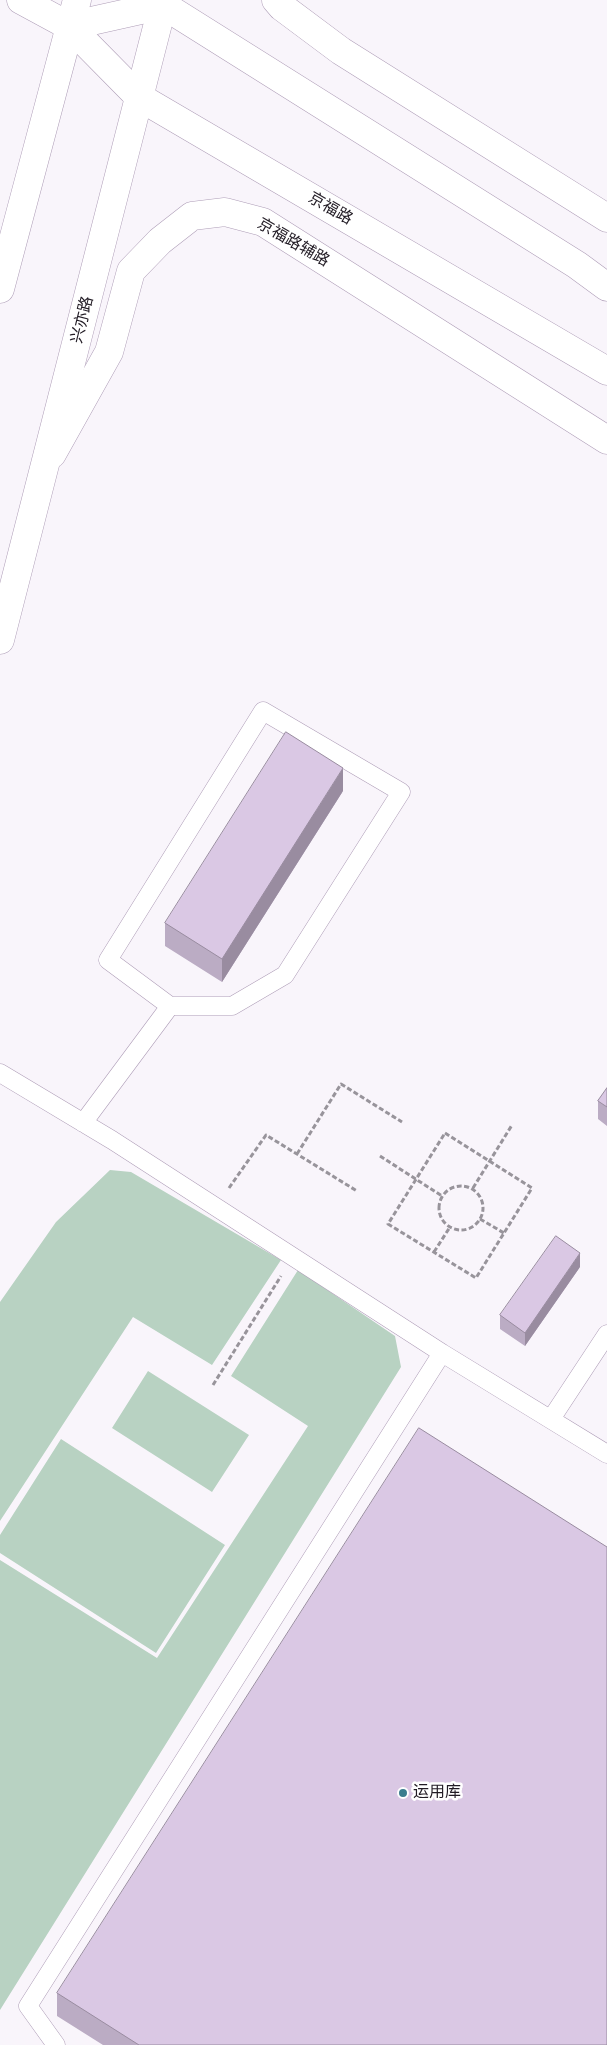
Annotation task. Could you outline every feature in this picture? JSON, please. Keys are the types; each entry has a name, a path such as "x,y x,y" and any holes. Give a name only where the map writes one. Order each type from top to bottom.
{"main road":[{"name":"京福路","path":"21,0 69,26 138,97 607,371"},
{"path":"0,289 77,0"},
{"path":"276,0 282,7 341,51 607,218"},
{"path":"69,26 163,3 577,265 607,287"},
{"name":"兴亦路","path":"0,640 163,3"},
{"name":"京福路辅路","path":"47,462 109,352 131,271 160,241 192,216 225,212 263,222 607,440"}],"lane":[{"path":"262,711 401,792 285,976 232,1006 170,1006 108,960 262,711"},
{"path":"83,1123 170,1006"},
{"path":"0,1073 83,1123 442,1352 607,1454"},
{"path":"551,1419 607,1334"},
{"path":"56,2045 28,2006 442,1352"}],"path":[{"path":"297,1154 341,1084 402,1122"},
{"path":"473,1188 512,1125"},
{"path":"445,1134 532,1188 476,1278 388,1224 416,1180 445,1134"},
{"path":"216,1207 266,1135 357,1191"},
{"path":"380,1156 442,1196"},
{"path":"463,1185 473,1188 480,1195 484,1204 480,1219 469,1228 460,1230 450,1227 443,1221 439,1211 442,1196 453,1186 463,1185"},
{"path":"480,1219 504,1232"},
{"path":"434,1252 450,1227"},
{"path":"213,1385 293,1257"}],"green space":[{"path":"110,1170 131,1172 281,1260 212,1365 133,1317 0,1521 0,1302 56,1222"},
{"path":"298,1270 395,1336 401,1367 0,2010 0,1560 157,1658 308,1426 231,1376"},
{"path":"148,1371 249,1435 212,1492 112,1428"},
{"path":"61,1439 225,1545 156,1653 0,1553 0,1535"}],"building":[{"path":"286,732 343,768 222,959 165,923"},
{"path":"607,1088 607,1107 598,1101"},
{"path":"556,1236 580,1253 525,1333 500,1315"},
{"name":"运用库","path":"419,1428 607,1547 607,2045 139,2045 57,1993"}],"place":[{"name":"运用库","path":"403,1793"}]}
